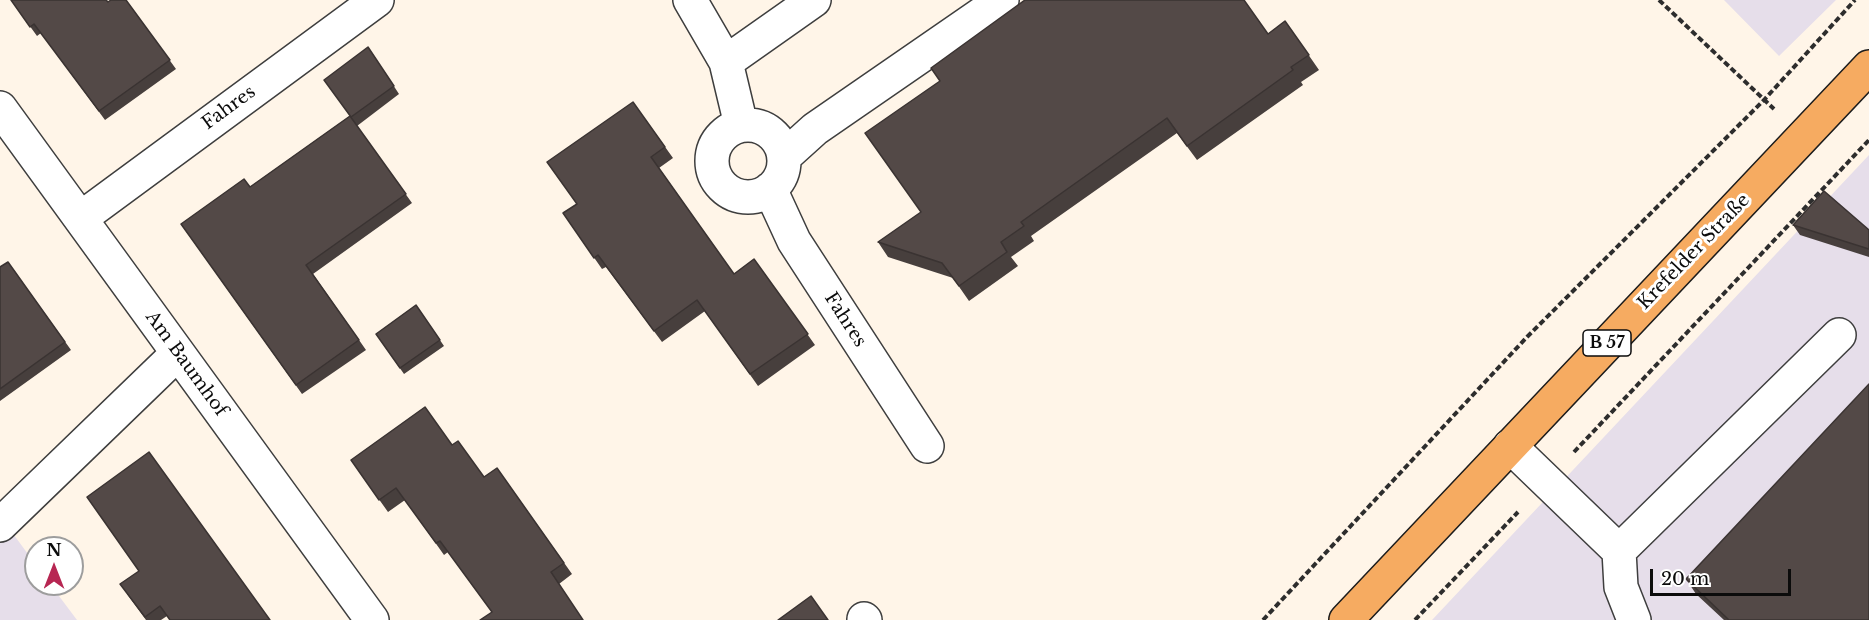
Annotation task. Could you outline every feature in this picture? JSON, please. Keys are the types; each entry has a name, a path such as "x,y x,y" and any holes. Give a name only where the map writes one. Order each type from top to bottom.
{"main road":[{"name":"Krefelder Straße","path":"1346,620 1869,68"}],"street":[{"name":"Fahres","path":"81,218 377,0"},
{"path":"690,0 726,62 741,125"},
{"path":"726,62 814,0"},
{"path":"784,157 815,129 1002,0"},
{"name":"Am Baumhof","path":"0,108 372,620"},
{"path":"741,125 753,125 765,129 781,146 784,157 783,170 778,180 771,189 760,195 748,197 736,195 717,181 712,170 711,158 714,146 730,129 741,125"},
{"name":"Fahres","path":"771,189 794,241 927,446"},
{"path":"1619,551 1839,335"},
{"path":"0,525 178,353"},
{"path":"1510,446 1619,551 1621,587 1634,620"}],"path":[{"path":"1659,0 1764,100 1805,135"},
{"path":"1263,620 1527,337 1764,100 1855,0"},
{"path":"1415,620 1869,140"}],"shaded area":[{"path":"1724,0 1836,0 1779,56"},
{"path":"1869,155 1869,620 1432,620"},
{"path":"0,516 24,549 24,596 59,596 77,620 0,620"}],"building":[{"path":"11,0 106,0 108,2 126,0 170,60 99,111 34,24 30,27"},
{"path":"1025,0 1244,0 1268,34 1285,21 1309,55 1291,67 1293,70 1187,146 1167,118 1021,222 1024,226 1001,242 1007,252 959,286 942,263 878,242 921,212 865,133 940,81 931,68"},
{"path":"368,47 394,86 351,117 324,80"},
{"path":"633,102 665,147 651,157 734,274 754,259 808,334 750,374 697,300 654,331 598,255 594,258 563,213 577,204 547,162"},
{"path":"350,116 406,194 306,265 359,340 296,385 181,224 244,179 250,187"},
{"path":"1824,191 1869,230 1869,249 1793,225"},
{"path":"8,262 65,342 0,389 0,267"},
{"path":"416,305 440,340 400,368 376,334"},
{"path":"1869,384 1869,620 1729,620 1686,579"},
{"path":"425,407 452,445 458,441 484,477 497,468 564,563 551,572 583,620 480,620 492,612 440,541 436,543 396,488 379,500 351,460"},
{"path":"149,452 270,620 170,620 160,606 145,617 120,584 139,571 87,497"},
{"path":"811,596 828,620 778,620"}]}
